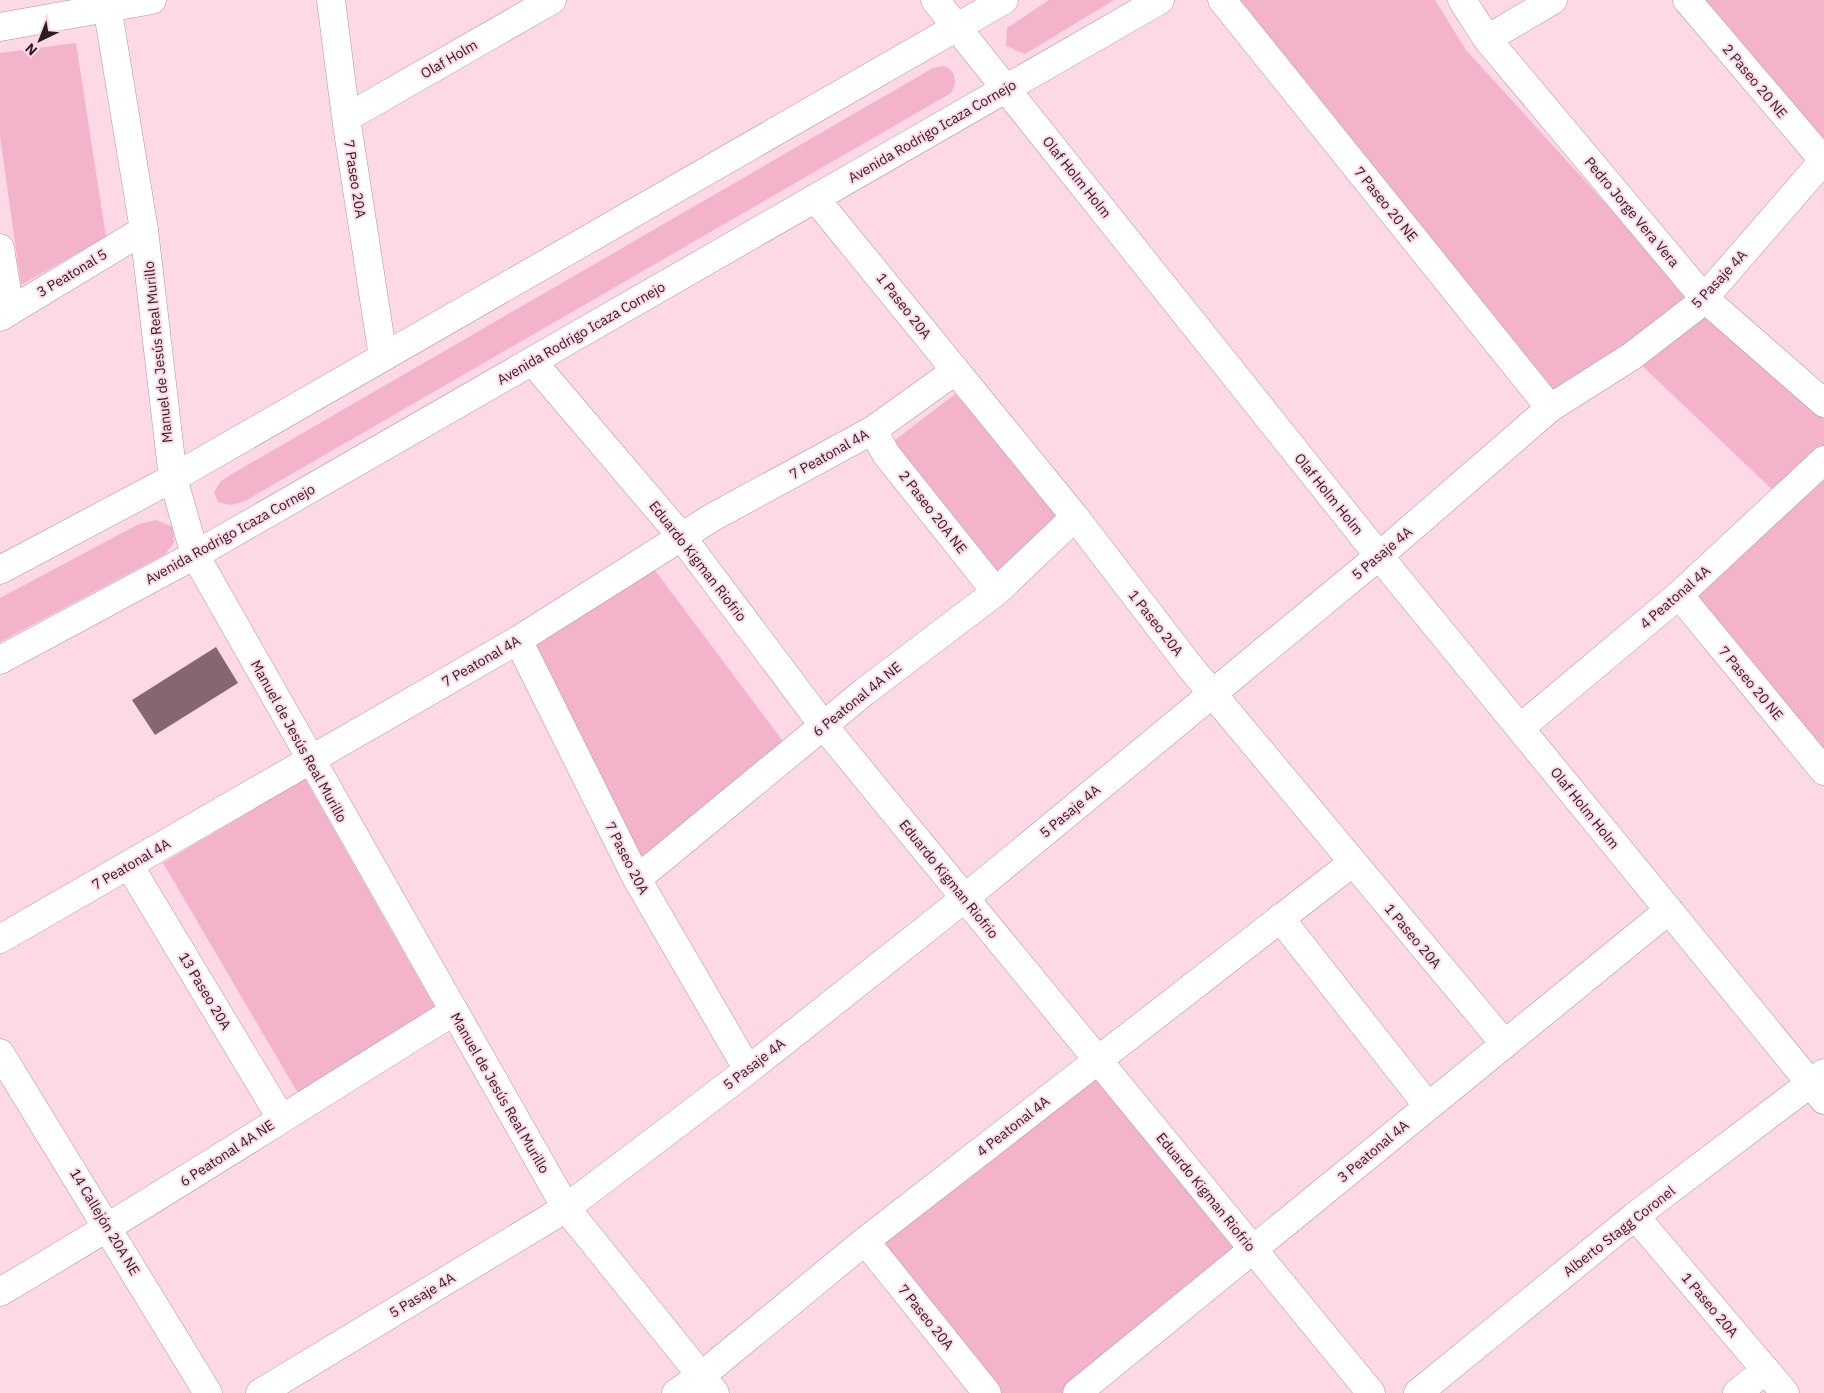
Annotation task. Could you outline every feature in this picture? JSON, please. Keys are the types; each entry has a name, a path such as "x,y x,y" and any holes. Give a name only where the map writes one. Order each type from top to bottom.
{"street":[{"path":"0,27 107,4 152,0"},
{"name":"7 Paseo 20A","path":"331,0 346,118 383,357"},
{"name":"Olaf Holm","path":"346,118 552,0"},
{"name":"Olaf Holm Holm","path":"935,0 1379,556 1669,910 1820,1086"},
{"path":"0,570 173,478 1004,0"},
{"name":"Avenida Rodrigo Icaza Cornejo","path":"0,660 195,555 1160,0"},
{"name":"7 Paseo 20 NE","path":"1222,0 1550,408"},
{"name":"Pedro Jorge Vera Vera","path":"1462,0 1487,39 1704,298 1824,403"},
{"path":"1487,39 1553,0"},
{"name":"2 Paseo 20 NE","path":"1686,0 1824,160"},
{"name":"Manuel de Jesús Real Murillo","path":"107,4 144,230 173,478 195,555 566,1208 708,1384"},
{"name":"5 Pasaje 4A","path":"260,1393 566,1208 748,1070 965,898 1379,556 1550,408 1632,356 1704,298 1824,160"},
{"name":"1 Paseo 20A","path":"815,198 1074,517 1212,694 1504,1043"},
{"name":"3 Peatonal 5","path":"5,314 144,230"},
{"path":"0,248 5,314"},
{"name":"Eduardo Kigman Riofrio","path":"532,361 681,536 823,725 1371,1393"},
{"name":"7 Peatonal 4A","path":"0,939 518,640 681,536 873,430 955,371"},
{"name":"2 Paseo 20A NE","path":"873,430 886,454 996,592"},
{"name":"4 Peatonal 4A","path":"1520,728 1679,595 1824,460"},
{"name":"6 Peatonal 4A NE","path":"637,879 792,753 823,725 996,592 1074,517"},
{"name":"7 Paseo 20 NE","path":"1679,595 1824,771"},
{"name":"7 Paseo 20A","path":"518,640 637,879 748,1070"},
{"name":"4 Peatonal 4A","path":"676,1393 708,1384 865,1242 1352,862"},
{"name":"13 Paseo 20A","path":"129,865 281,1118"},
{"name":"3 Peatonal 4A","path":"1077,1393 1669,910"},
{"path":"1280,918 1428,1106"},
{"name":"6 Peatonal 4A NE","path":"0,1292 109,1228 281,1118 453,1012"},
{"name":"14 Callejón 20A NE","path":"0,1052 208,1393"},
{"name":"Alberto Stagg Coronel","path":"1418,1393 1635,1216 1820,1086"},
{"name":"1 Paseo 20A","path":"1635,1216 1785,1393"},
{"name":"7 Paseo 20A","path":"865,1242 987,1393"},
{"path":"1737,1393 1766,1370"}],"shaded area":[{"path":"1049,0 1114,0 1025,54 1006,46 1007,28"},
{"path":"1239,0 1435,0 1466,50 1698,305 1824,419 1824,771 1679,595 1782,499 1632,356 1550,408"},
{"path":"1688,0 1824,0 1824,153"},
{"path":"76,43 106,237 21,285 0,136 0,53"},
{"path":"943,66 953,73 955,85 951,93 245,501 231,505 218,502 214,492 221,481 232,474 933,68"},
{"path":"955,394 1074,517 993,587 885,448"},
{"path":"156,520 173,527 174,543 165,554 0,642 0,598 139,524"},
{"path":"651,565 791,752 638,876 523,642"},
{"path":"305,779 437,1011 299,1095 163,863"},
{"path":"1098,1060 1254,1251 1077,1393 987,1393 865,1241"}],"building":[{"path":"216,647 238,683 155,735 132,700"}]}
